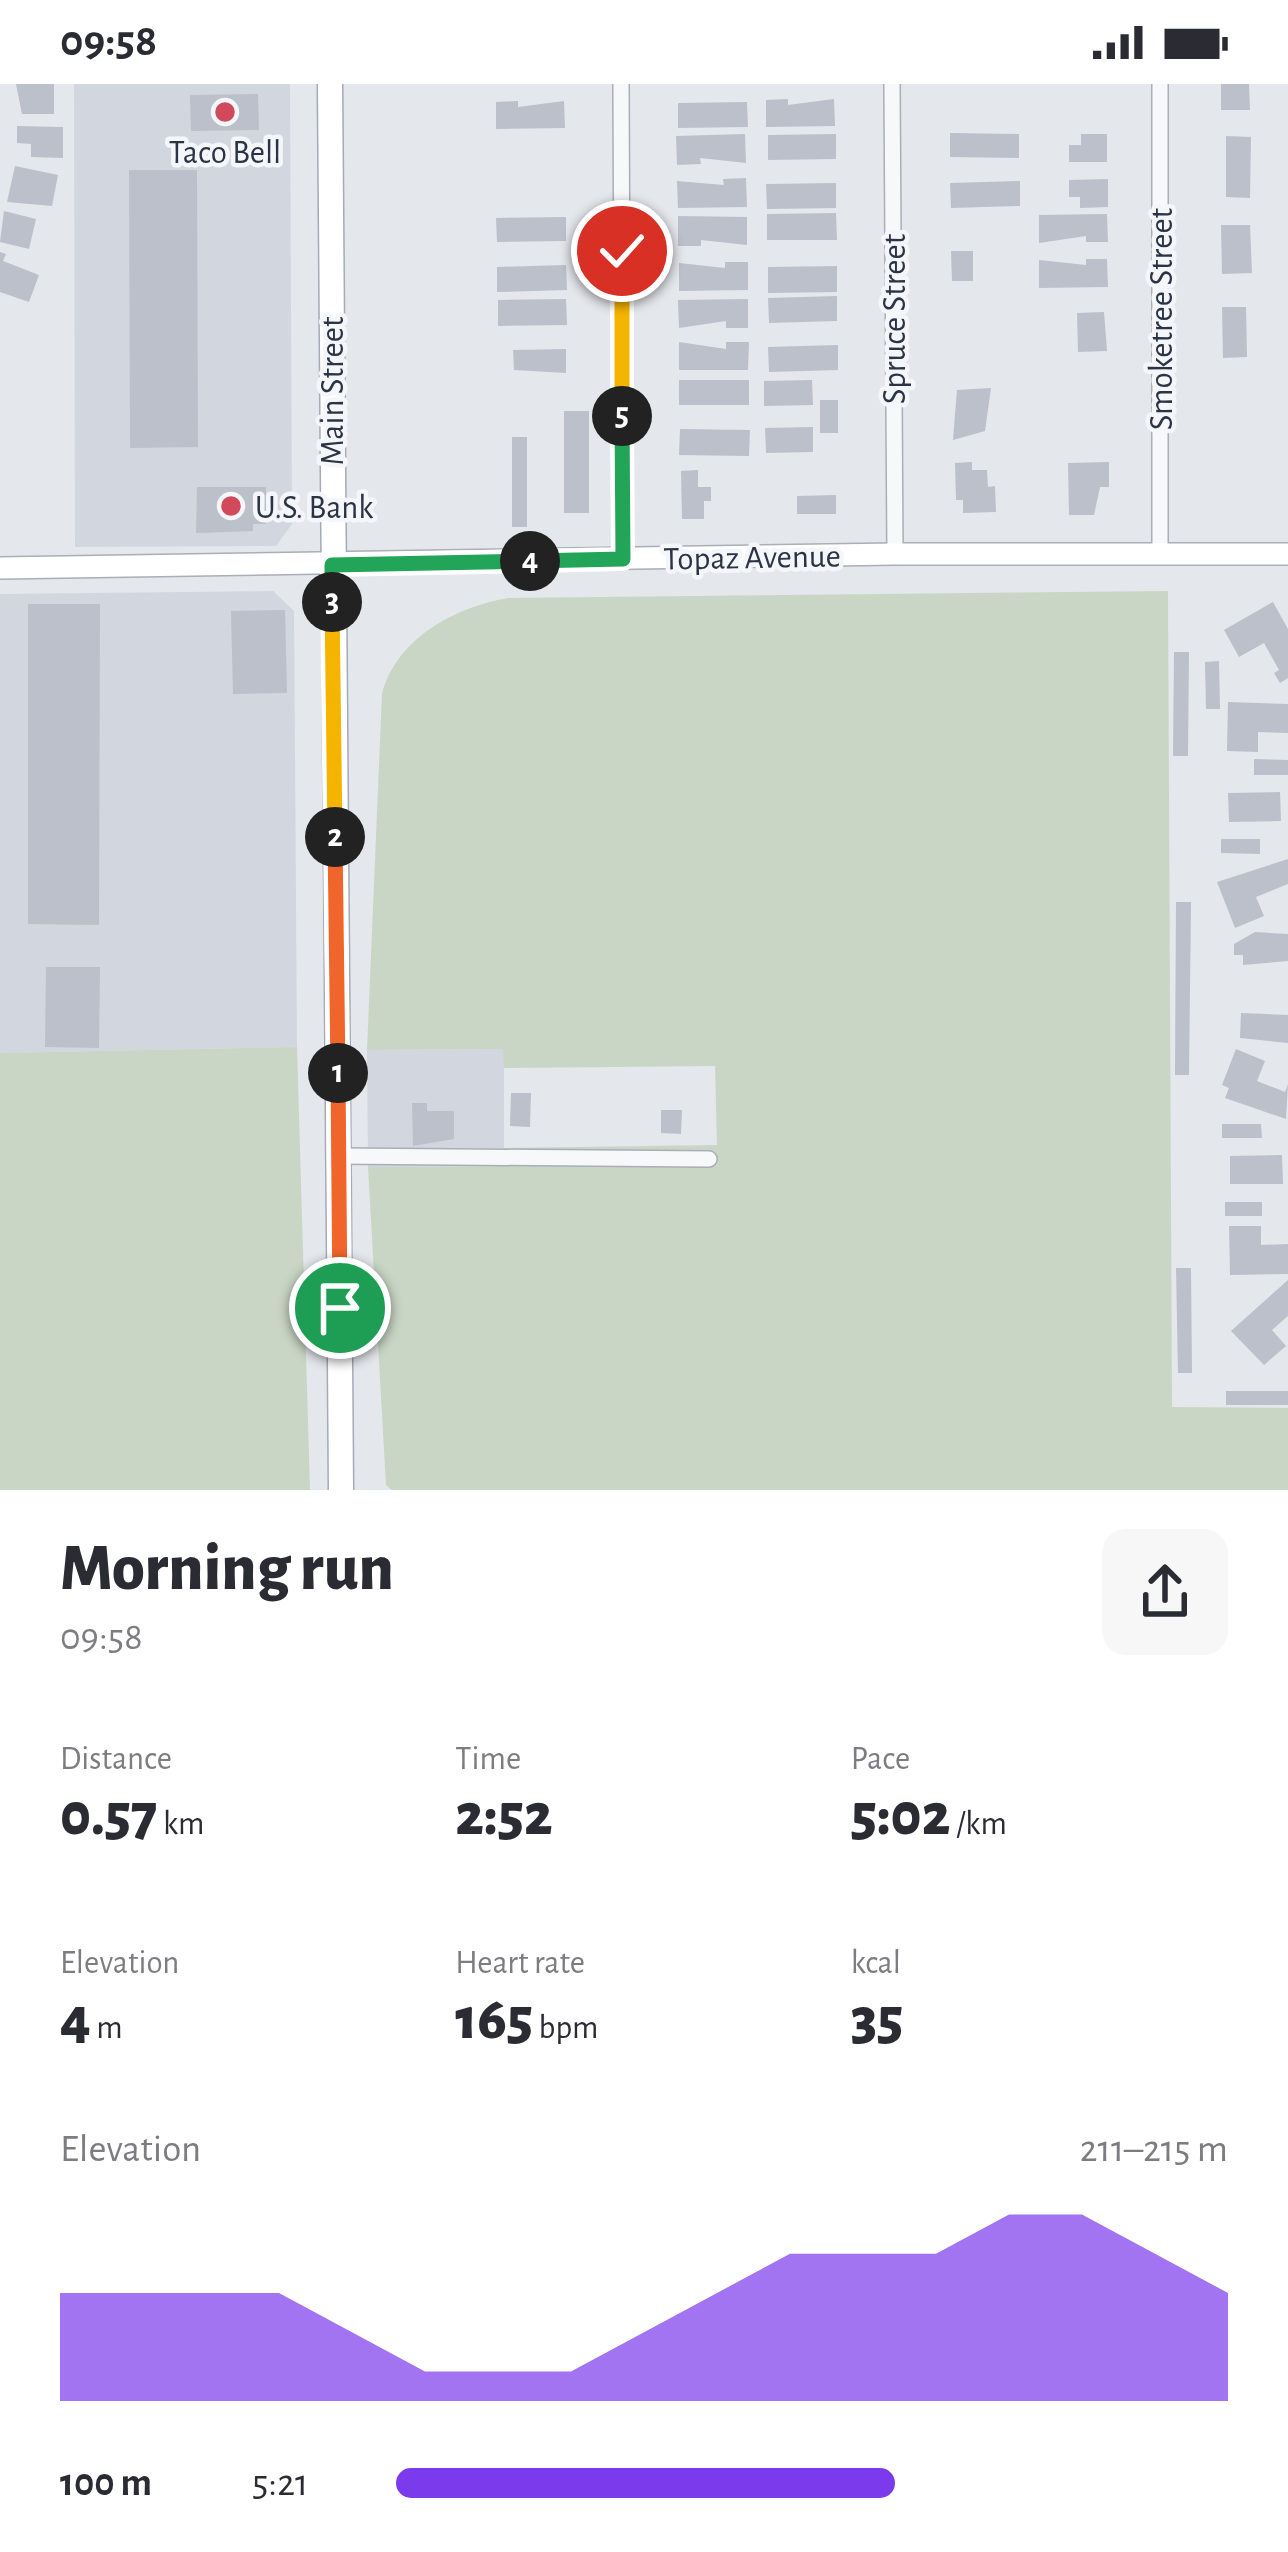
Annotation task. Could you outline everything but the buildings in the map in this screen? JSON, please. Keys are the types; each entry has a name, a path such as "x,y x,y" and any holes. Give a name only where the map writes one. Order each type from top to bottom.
{"main road":[{"name":"Main Street","path":"330,84 341,1490"}],"street":[{"path":"622,84 623,559"},
{"name":"Spruce Street","path":"892,84 895,554"},
{"name":"Smoketree Street","path":"1160,84 1160,554"},
{"name":"Topaz Avenue","path":"0,568 895,554 1288,554"},
{"path":"340,1156 709,1159"}],"shaded area":[{"path":"74,84 290,84 292,524 276,546 75,547"},
{"path":"273,591 294,611 297,1047 0,1053 0,594"},
{"path":"504,1049 504,1166 368,1167 367,1050"}],"green space":[{"path":"1168,591 1172,1407 1288,1408 1288,1490 392,1490 386,1485 368,1167 504,1166 504,1148 717,1145 715,1066 504,1068 503,1049 367,1050 382,694 400,657 449,618 508,598"},
{"path":"297,1047 310,1490 0,1490 0,1053"}],"place":[{"name":"Taco Bell","path":"225,112"},
{"name":"U.S. Bank","path":"231,506"}],"route":[{"path":"340,1308 332,565 623,559 622,251"}]}
